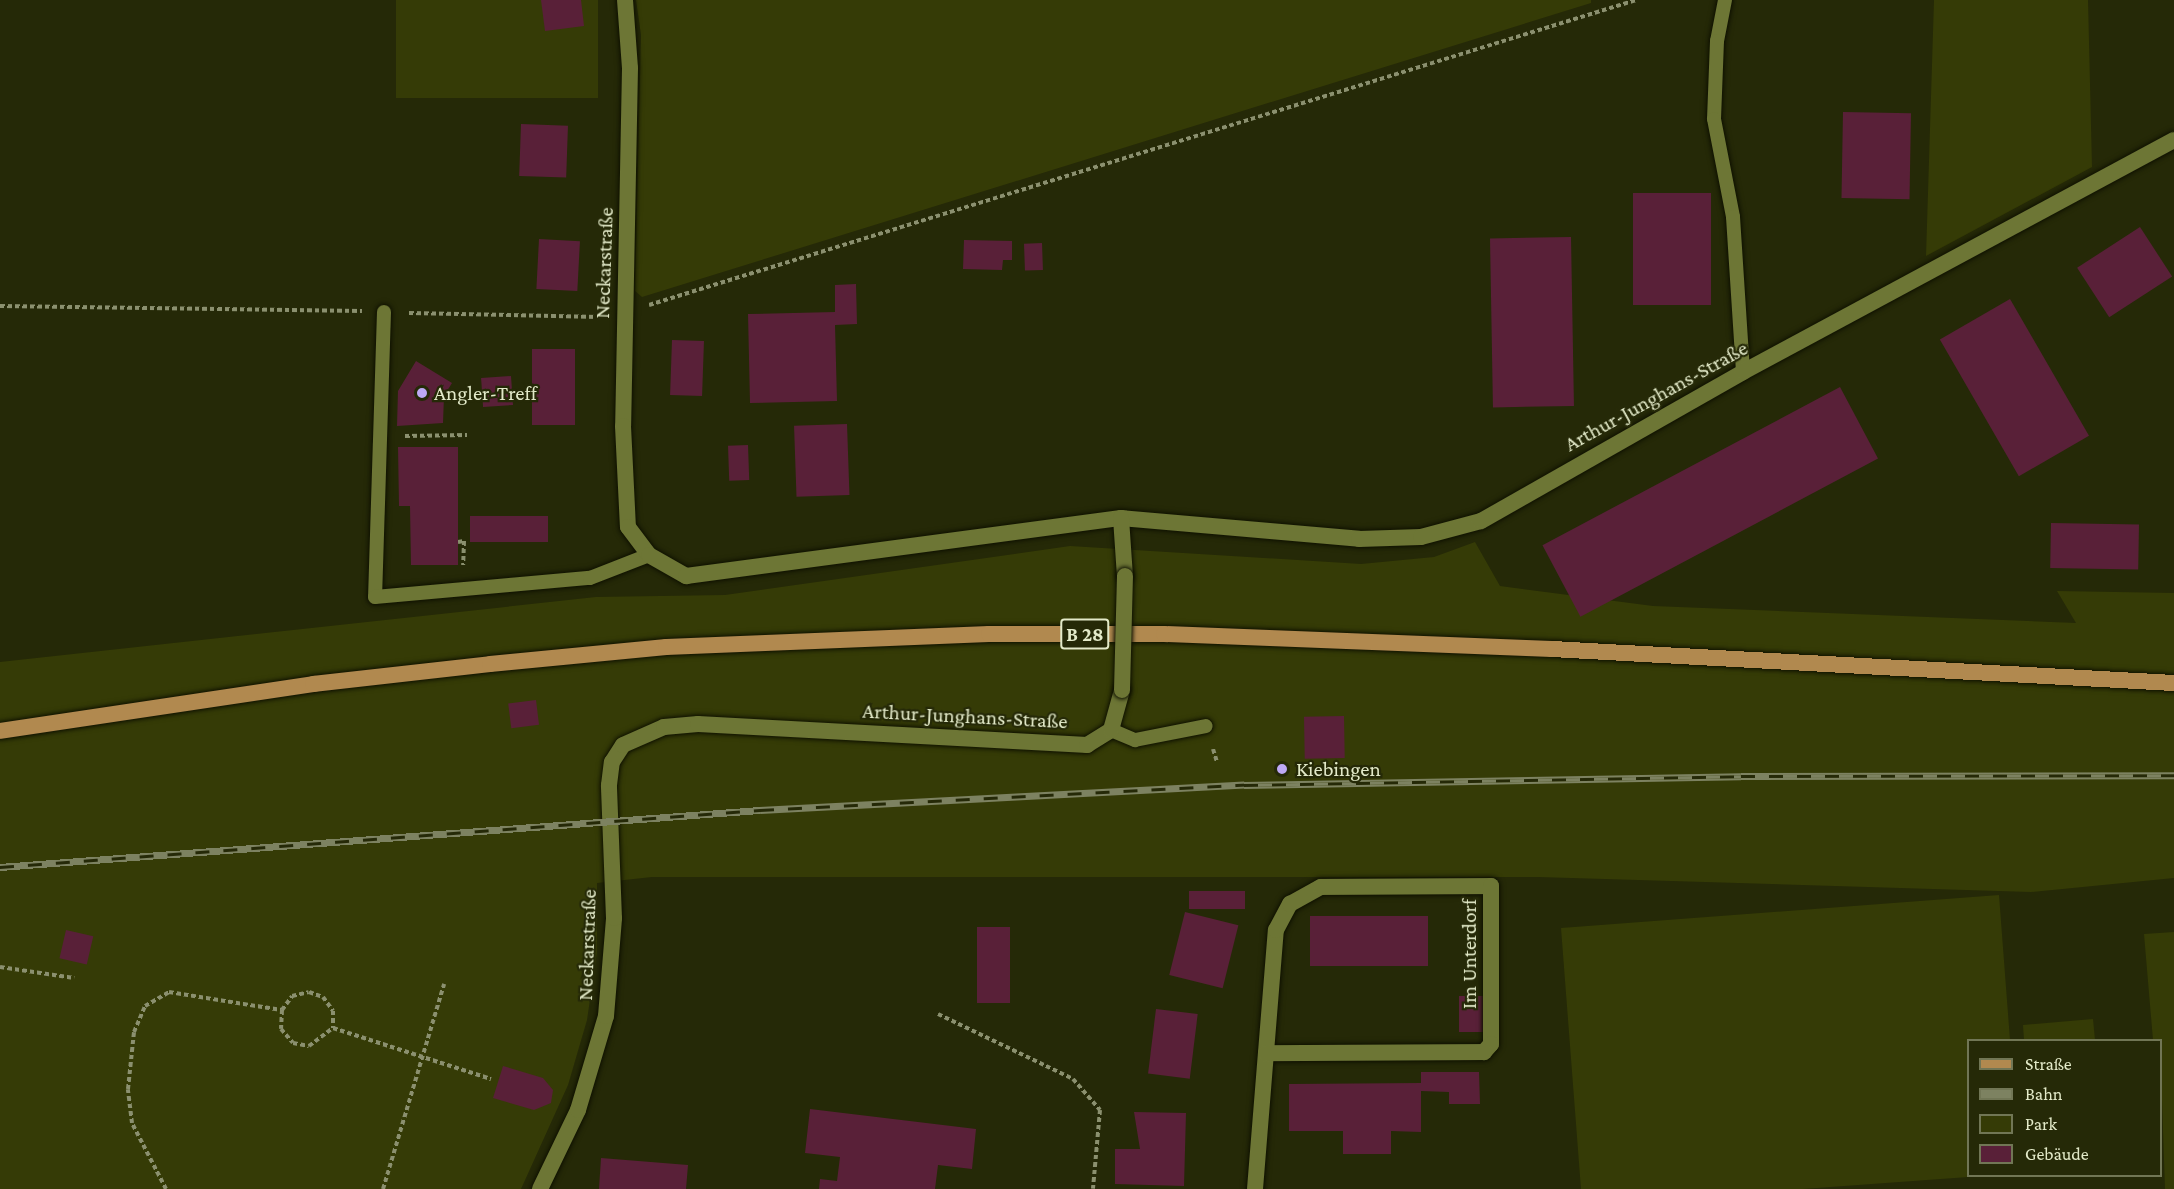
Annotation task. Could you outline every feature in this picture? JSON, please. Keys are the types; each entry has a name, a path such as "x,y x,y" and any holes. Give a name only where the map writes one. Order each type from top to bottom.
{"main road":[{"name":"B 28","path":"0,731 313,684 490,664 678,646 978,635 1164,634 1528,648 2174,683"}],"street":[{"name":"Neckarstraße","path":"625,0 630,68 624,315 628,527 649,555"},
{"name":"Arthur-Junghans-Straße","path":"649,555 686,576 1121,518 1289,537 1421,537 1481,521 1743,372 2174,140"},
{"path":"1111,730 1122,690 1125,576 1121,518"},
{"name":"Arthur-Junghans-Straße","path":"612,762 623,745 664,726 1087,745 1111,730"},
{"name":"Neckarstraße","path":"540,1189 588,1084 608,1006 614,937 612,762"},
{"name":"Im Unterdorf","path":"1255,1189 1266,1053 1276,930 1290,904 1321,887 1491,886 1491,1044 1484,1052 1266,1053"}],"lane":[{"path":"1725,0 1717,41 1714,118 1733,217 1743,372"},
{"path":"384,312 375,597 590,578 649,555"},
{"path":"1111,730 1135,740 1206,726"}],"path":[{"path":"0,306 624,315 1189,134 1636,0"},
{"path":"380,437 467,435"},
{"path":"0,967 74,978"},
{"path":"383,1189 420,1057 444,984"},
{"path":"166,1189 132,1123 128,1089 134,1032 145,1006 169,992 197,992 282,1010"},
{"path":"309,992 323,997 333,1011 333,1028 309,1046 293,1043 281,1029 282,1010 292,996 309,992"},
{"path":"938,1014 1073,1079 1100,1110 1093,1189"},
{"path":"333,1028 491,1079"}],"green space":[{"path":"396,0 598,0 598,98 396,98"},
{"path":"636,0 1591,0 1591,3 642,297 635,291 641,35"},
{"path":"1934,0 2088,0 2092,167 1926,256"},
{"path":"1475,542 1500,586 1653,606 2076,623 2057,591 2174,593 2174,878 2031,892 1538,877 652,877 597,883 597,952 587,1020 568,1085 521,1189 0,1189 0,662 596,597 725,595 1070,546 1361,564 1434,557"},
{"path":"1999,895 2010,1039 1967,1039 1968,1177 1803,1189 1581,1189 1561,928"},
{"path":"2174,932 2174,1189 2165,1189 2162,1039 2153,1039 2144,934"},
{"path":"2093,1019 2095,1039 2024,1039 2023,1025"}],"building":[{"path":"541,0 581,0 584,26 545,31"},
{"path":"1843,112 1911,113 1909,199 1841,198"},
{"path":"521,124 568,126 566,178 519,176"},
{"path":"1633,193 1711,193 1711,305 1633,305"},
{"path":"2140,227 2172,276 2109,317 2077,268"},
{"path":"1571,237 1574,406 1493,407 1490,238"},
{"path":"539,239 580,241 577,291 536,289"},
{"path":"964,240 1012,241 1012,260 1003,260 1002,270 963,269"},
{"path":"1042,243 1043,270 1025,271 1024,244"},
{"path":"856,284 857,324 835,325 837,401 750,403 748,314 835,312 835,285"},
{"path":"2010,299 2089,436 2019,476 1940,340"},
{"path":"672,340 704,341 702,396 670,395"},
{"path":"532,349 575,349 575,425 532,425"},
{"name":"Angler-Treff","path":"416,361 452,383 444,396 443,423 397,426 398,391"},
{"path":"511,376 513,405 483,407 481,378"},
{"path":"1840,387 1878,459 1580,617 1542,545"},
{"path":"847,424 849,495 797,497 794,426"},
{"path":"748,445 749,480 729,481 728,446"},
{"path":"398,447 458,447 458,565 411,565 410,506 399,506"},
{"path":"470,516 548,516 548,542 470,542"},
{"path":"2051,523 2139,525 2138,570 2050,568"},
{"path":"536,700 539,725 511,728 508,703"},
{"path":"1344,716 1345,758 1305,759 1304,717"},
{"path":"1189,891 1245,891 1245,909 1189,909"},
{"path":"1185,912 1238,925 1223,988 1169,975"},
{"path":"1310,916 1428,916 1428,966 1310,966"},
{"path":"977,927 1010,927 1010,1003 977,1003"},
{"path":"66,930 93,936 87,965 59,958"},
{"path":"1459,996 1483,996 1483,1032 1459,1032"},
{"path":"1156,1009 1198,1014 1190,1079 1148,1074"},
{"path":"503,1066 543,1078 553,1090 551,1103 534,1110 493,1098"},
{"path":"1421,1072 1479,1072 1480,1104 1449,1104 1449,1092 1421,1091 1421,1132 1391,1131 1391,1154 1343,1154 1343,1131 1289,1131 1289,1084 1421,1083"},
{"path":"810,1109 976,1129 972,1169 938,1165 935,1189 819,1189 820,1179 837,1181 840,1157 805,1153"},
{"path":"1134,1112 1186,1113 1184,1186 1115,1184 1115,1149 1140,1149"},
{"path":"601,1158 688,1165 686,1189 599,1189"}],"railway":[{"path":"0,867 760,810 1244,785 1741,776 2174,775"}],"place":[{"name":"Angler-Treff","path":"422,393"},
{"name":"Kiebingen","path":"1282,769"}]}
